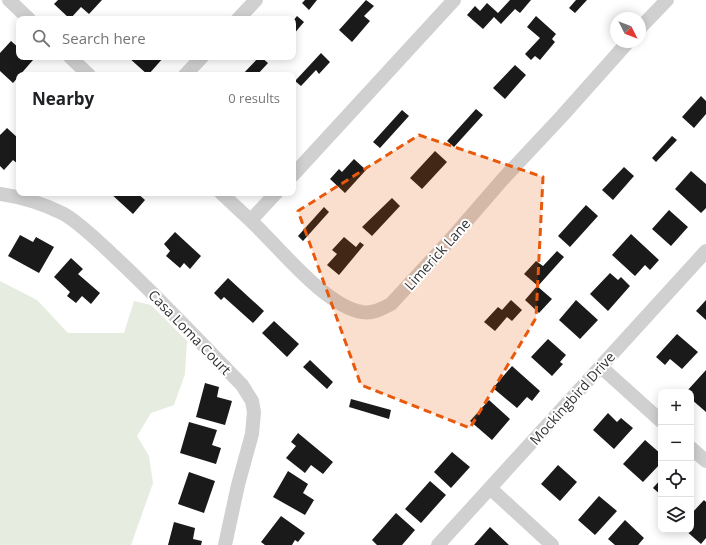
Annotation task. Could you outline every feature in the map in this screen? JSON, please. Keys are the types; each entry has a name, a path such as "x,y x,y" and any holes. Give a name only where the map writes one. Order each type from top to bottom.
{"street":[{"path":"241,16 256,0"},
{"path":"296,171 454,0"},
{"path":"646,22 667,0"},
{"path":"12,1 26,16"},
{"name":"Limerick Lane","path":"223,196 251,220 313,283 335,301 362,312 371,312 383,309 391,304 451,239 503,179 623,48"},
{"path":"73,60 86,72"},
{"path":"189,72 199,60"},
{"name":"Casa Loma Court","path":"0,194 28,200 47,207 65,215 90,234 141,281 242,385 252,401 254,412 252,434 246,461 238,485 226,545"},
{"path":"251,220 273,196"},
{"name":"Mockingbird Drive","path":"438,545 706,251"},
{"path":"601,367 658,418"},
{"path":"694,451 706,461"},
{"path":"490,488 552,545"}],"highlighted area":[{"path":"419,135 543,177 536,318 470,428 361,385 298,211"}],"shaded area":[{"path":"0,281 37,300 68,333 124,333 134,301 151,305 187,341 185,374 174,405 151,413 137,436 149,456 153,483 131,545 0,545"}],"building":[{"path":"58,0 102,0 89,14 81,7 73,16 67,16 54,4"},
{"path":"305,0 317,0 309,10 302,3"},
{"path":"366,0 374,6 364,16 370,21 352,42 339,30"},
{"path":"510,0 531,0 520,13 515,9 501,24 494,17 483,29 467,15 475,6 480,11 487,3 498,13"},
{"path":"576,0 587,0 575,13 569,8"},
{"path":"297,16 304,22 296,31"},
{"path":"536,16 556,34 552,39 555,42 540,60 535,56 531,60 525,54 540,38 527,27"},
{"path":"11,41 16,45 16,60 33,60 23,72 16,72 16,80 13,83 0,71 0,53"},
{"path":"321,53 330,62 319,74 316,70 301,86 296,82 296,80"},
{"path":"131,60 161,60 151,72 145,72"},
{"path":"256,60 264,60 268,63 260,72 245,72"},
{"path":"515,65 526,75 505,99 493,88"},
{"path":"701,96 706,101 706,114 694,128 682,117"},
{"path":"476,109 483,115 454,147 447,141"},
{"path":"402,110 409,116 380,148 373,142"},
{"path":"7,128 16,136 16,162 13,160 4,170 0,166 0,135"},
{"path":"672,136 677,140 656,162 652,158"},
{"path":"435,151 447,162 422,189 410,178"},
{"path":"354,159 366,170 345,193 330,179 339,169 342,172"},
{"path":"624,167 634,176 613,200 602,190"},
{"path":"691,171 706,184 706,208 701,213 675,189"},
{"path":"113,196 140,196 145,200 133,214"},
{"path":"392,198 400,206 372,236 362,227"},
{"path":"586,205 598,216 570,247 558,236"},
{"path":"324,207 329,212 303,241 298,236"},
{"path":"669,210 688,227 671,246 652,229"},
{"path":"175,232 201,256 190,269 184,263 180,268 166,256 170,251 164,244"},
{"path":"631,234 659,260 650,270 645,265 635,276 612,255"},
{"path":"20,235 33,242 36,237 54,247 39,273 8,256"},
{"path":"344,237 356,247 360,242 364,245 339,275 327,265 337,254 332,250"},
{"path":"557,251 564,257 538,286 524,274 536,261 543,266"},
{"path":"71,258 83,269 78,274 100,293 91,304 82,296 76,303 67,296 70,292 54,277"},
{"path":"610,273 618,280 621,277 630,286 608,311 590,294"},
{"path":"228,278 264,311 253,323 224,297 221,300 214,293"},
{"path":"537,286 552,299 539,313 525,300"},
{"path":"511,300 522,310 512,321 507,317 495,331 484,322 498,307 502,310"},
{"path":"576,300 598,320 580,339 559,320"},
{"path":"706,300 706,320 696,311"},
{"path":"274,321 299,344 287,357 262,333"},
{"path":"677,334 698,352 682,369 670,359 665,365 656,357"},
{"path":"548,339 566,355 560,362 563,364 552,376 531,357"},
{"path":"310,360 333,382 327,389 303,367"},
{"path":"512,366 540,391 532,401 527,397 517,408 493,388"},
{"path":"706,370 706,412 694,402 694,389 689,389"},
{"path":"205,383 219,387 217,397 232,401 225,425 196,417"},
{"path":"351,399 391,410 389,419 349,407"},
{"path":"489,400 510,419 492,440 470,421"},
{"path":"608,413 617,422 621,418 633,428 614,449 593,430"},
{"path":"189,422 217,430 212,445 221,448 216,464 180,453"},
{"path":"298,433 333,462 323,474 311,465 305,473 286,458 296,446 291,442"},
{"path":"645,440 658,451 658,466 643,482 623,464"},
{"path":"452,452 470,467 451,488 434,472"},
{"path":"558,465 577,482 560,501 541,484"},
{"path":"288,471 308,484 303,493 314,500 305,515 273,497"},
{"path":"189,472 215,481 204,513 178,504"},
{"path":"430,481 446,495 421,523 405,509"},
{"path":"658,482 658,492 653,488"},
{"path":"599,496 617,511 595,535 578,520"},
{"path":"704,500 706,502 706,538 701,544 688,533 694,533 694,511"},
{"path":"396,513 415,530 402,545 377,545 372,540"},
{"path":"281,516 305,533 298,542 295,540 292,545 265,545 261,542"},
{"path":"625,520 644,538 638,545 615,545 608,539"},
{"path":"174,522 195,528 193,539 202,541 201,545 168,545"},
{"path":"490,527 509,545 474,545"}]}
